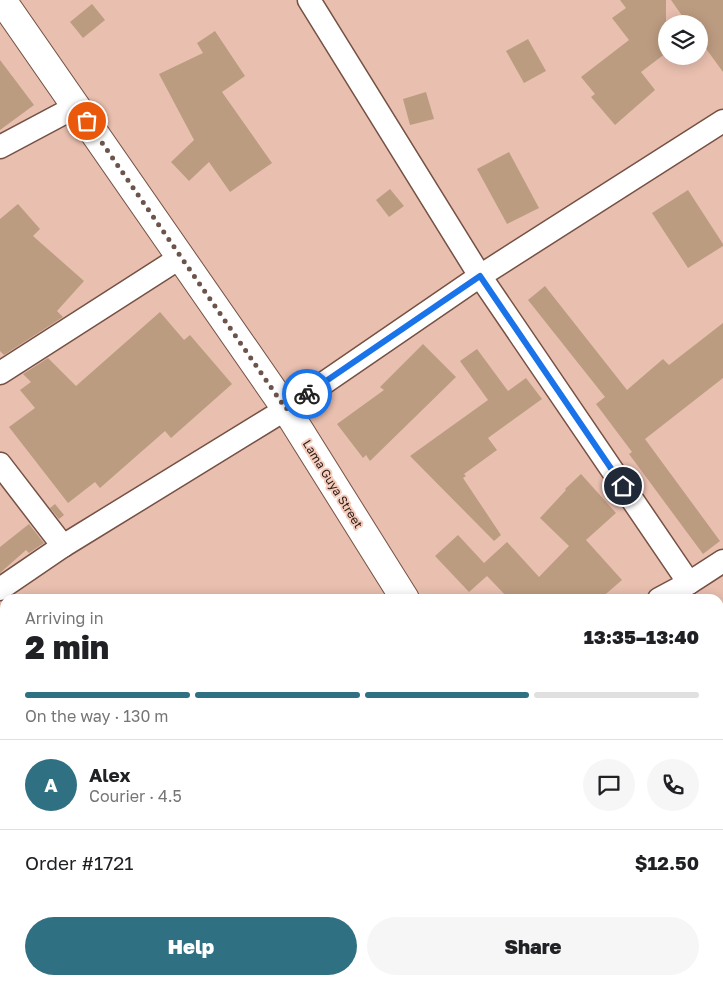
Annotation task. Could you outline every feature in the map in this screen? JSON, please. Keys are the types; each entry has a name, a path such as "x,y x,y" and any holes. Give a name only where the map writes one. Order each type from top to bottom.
{"street":[{"name":"Lama Guya Street","path":"2,0 286,409 402,594"},
{"path":"310,0 480,276 689,583"},
{"path":"0,147 77,106"},
{"path":"0,588 63,546 286,409 480,276 723,121"},
{"path":"0,373 181,257"},
{"path":"0,464 63,546"},
{"path":"668,594 723,561"}],"building":[{"path":"620,0 666,0 666,15 658,15 658,59 641,72 655,90 615,125 591,97 595,94 581,77 629,40 612,18 626,8"},
{"path":"671,0 723,0 723,72 708,51 708,15 682,15"},
{"path":"92,4 105,20 83,38 70,22"},
{"path":"215,31 245,76 222,92 272,163 230,192 209,162 189,181 171,162 194,140 159,74 203,53 197,43"},
{"path":"528,39 546,71 524,83 506,51"},
{"path":"0,60 34,105 0,130"},
{"path":"426,92 434,119 410,125 403,99"},
{"path":"509,152 539,208 507,224 477,169"},
{"path":"390,189 404,206 389,217 376,200"},
{"path":"688,190 723,246 688,268 652,213"},
{"path":"18,204 40,229 33,236 84,281 57,311 63,317 4,355 0,351 0,219"},
{"path":"545,286 627,390 663,359 669,365 723,323 723,378 645,439 720,541 703,554 629,454 632,452 596,404 605,397 528,300"},
{"path":"160,312 184,340 190,335 232,384 171,438 165,431 100,488 95,482 68,503 9,427 35,408 20,390 31,382 23,374 48,358 76,386"},
{"path":"423,344 456,377 370,461 366,455 363,458 337,424 384,390 380,387"},
{"path":"477,349 508,391 526,378 542,399 488,438 497,450 464,474 466,476 463,478 501,535 494,541 410,456 488,400 460,361"},
{"path":"581,474 616,513 586,540 622,580 606,594 504,594 487,576 469,592 435,556 458,535 484,563 507,542 539,577 569,546 540,518"},
{"path":"55,504 64,515 59,519 50,508"},
{"path":"29,524 44,543 29,553 26,550 0,573 0,547"}],"way so far":[{"path":"87,121 286,409 307,394"}],"route":[{"path":"307,394 480,276 623,486"}]}
